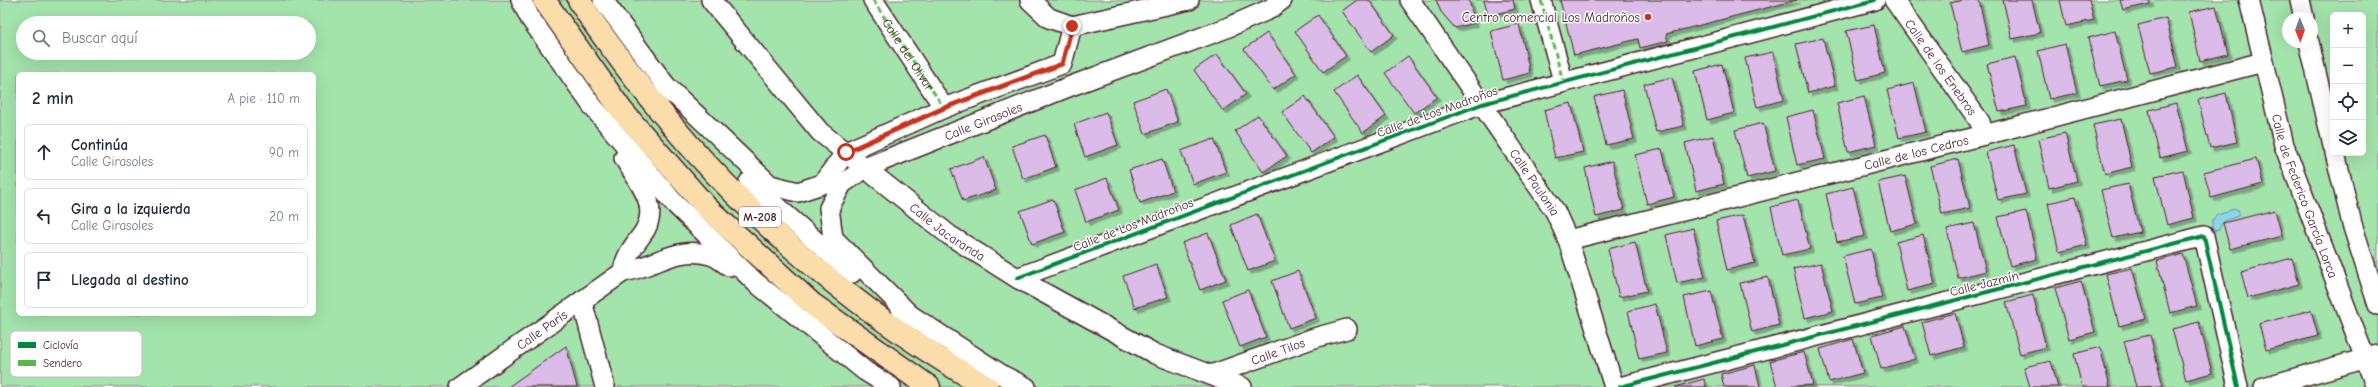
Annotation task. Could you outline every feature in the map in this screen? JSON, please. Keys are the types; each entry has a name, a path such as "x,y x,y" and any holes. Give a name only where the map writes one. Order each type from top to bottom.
{"main road":[{"name":"M-208","path":"544,0 622,111 707,208 812,304 929,387"},
{"name":"M-208","path":"579,0 643,90 698,157 810,265 939,360 987,387"}],"street":[{"path":"521,0 530,18 593,107 650,200 651,214 647,229 625,258 623,272 639,269 676,253 711,255 755,282"},
{"path":"603,0 665,85 741,174 844,267 911,316 1002,375 1026,387"},
{"name":"Calle Jacaranda","path":"711,0 820,132 949,235 1017,278 1155,354 1242,387"},
{"name":"Calle del Olivar","path":"873,0 944,108"},
{"path":"1030,0 1049,18 1072,26 1189,0"},
{"name":"Calle Girasoles","path":"911,316 833,238 829,208 842,184 867,168 1071,86 1224,29 1270,9 1282,0"},
{"name":"Calle Paulonia","path":"1410,0 1555,211 1568,240 1614,387"},
{"path":"1541,0 1563,81"},
{"name":"Calle de Los Madroños","path":"1017,278 1482,104 1563,81 1875,0"},
{"name":"Calle de los Enebros","path":"1894,0 1980,122 1984,135"},
{"name":"Calle de Federico García Lorca","path":"2249,0 2284,145 2371,357 2376,387"},
{"path":"2300,0 2303,12"},
{"path":"1071,86 1062,64 1072,26"},
{"path":"2310,48 2330,133"},
{"name":"Calle de los Cedros","path":"1568,240 1984,135 2264,62"},
{"name":"Calle Girasoles","path":"665,85 770,185 798,192 822,184 846,152 944,108 1062,64"},
{"path":"593,107 675,204 755,282 865,371 891,387"},
{"path":"2336,156 2374,283 2378,305"},
{"name":"Calle Jazmín","path":"1620,387 2204,236 2238,387"},
{"name":"Calle París","path":"460,387 623,272"},
{"path":"582,301 605,387"},
{"name":"Calle Tilos","path":"1211,375 1314,338 1347,329"},
{"path":"2264,387 2371,357"}],"green space":[{"path":"0,0 2378,0 2378,387 0,387"}],"water":[{"path":"2235,209 2239,210 2238,216 2223,222 2218,231 2212,230 2212,221 2217,214"}],"building":[{"path":"1357,0 1369,0 1394,35 1371,52 1342,11"},
{"path":"1436,0 1469,0 1475,23 1455,28 1441,12"},
{"path":"1484,0 1513,0 1515,9 1488,16"},
{"name":"Centro comercial Los Madroños","path":"1560,0 1797,0 1666,34 1668,41 1640,48 1638,39 1574,55"},
{"path":"1964,0 1979,0 1989,45 1962,52 1950,3"},
{"path":"2003,0 2032,0 2040,33 2012,39"},
{"path":"2060,0 2089,0 2094,20 2066,26"},
{"path":"2120,0 2150,0 2150,4 2123,10"},
{"path":"2216,6 2228,54 2200,61 2189,12"},
{"path":"1318,15 1346,56 1323,72 1295,31"},
{"path":"2166,18 2178,67 2150,73 2138,25"},
{"path":"1519,24 1530,73 1503,80 1491,31"},
{"path":"1874,25 1885,73 1858,80 1846,31"},
{"path":"2115,31 2127,80 2100,86 2088,38"},
{"path":"1267,33 1296,74 1273,90 1244,49"},
{"path":"1823,38 1835,86 1808,93 1796,44"},
{"path":"2065,44 2077,93 2049,99 2038,51"},
{"path":"1773,52 1784,100 1757,107 1745,58"},
{"path":"1217,54 1246,94 1223,111 1194,70"},
{"path":"1408,56 1437,97 1414,113 1385,73"},
{"path":"2015,57 2027,106 1999,112 1987,64"},
{"path":"1722,64 1734,113 1707,120 1695,71"},
{"path":"1357,75 1386,116 1363,133 1334,92"},
{"path":"1672,77 1684,126 1656,132 1644,84"},
{"path":"1914,83 1926,132 1899,138 1887,90"},
{"path":"1166,89 1178,122 1145,134 1133,101"},
{"path":"1622,90 1634,139 1606,145 1594,97"},
{"path":"2226,93 2237,142 2210,148 2198,100"},
{"path":"1305,96 1334,137 1311,153 1282,112"},
{"path":"1864,96 1876,145 1848,152 1837,103"},
{"path":"1571,103 1583,152 1555,158 1544,110"},
{"path":"2176,103 2188,151 2160,158 2149,110"},
{"path":"1813,110 1825,159 1797,165 1786,117"},
{"path":"1106,112 1118,145 1085,157 1074,124"},
{"path":"1258,115 1287,156 1263,172 1235,131"},
{"path":"2121,119 2132,167 2105,174 2093,125"},
{"path":"1763,123 1775,171 1747,178 1735,130"},
{"path":"2065,133 2077,181 2049,188 2038,139"},
{"path":"1045,135 1056,167 1023,179 1012,146"},
{"path":"1713,136 1724,184 1696,191 1685,143"},
{"path":"1214,139 1226,172 1193,184 1181,151"},
{"path":"2014,145 2026,194 1998,200 1986,152"},
{"path":"1662,149 1674,197 1647,204 1635,155"},
{"path":"984,157 996,190 963,201 951,169"},
{"path":"1162,159 1173,191 1140,203 1129,170"},
{"path":"1958,159 1970,208 1942,214 1930,166"},
{"path":"2256,159 2263,184 2211,198 2204,172"},
{"path":"1612,161 1624,210 1596,217 1585,168"},
{"path":"2183,170 2194,218 2167,225 2155,176"},
{"path":"1905,176 1917,224 1890,231 1878,182"},
{"path":"1107,178 1119,210 1086,222 1075,190"},
{"path":"2128,184 2140,232 2113,238 2101,190"},
{"path":"1853,187 1865,236 1837,242 1826,194"},
{"path":"2075,197 2087,245 2059,252 2048,203"},
{"path":"1053,199 1065,232 1032,244 1020,211"},
{"path":"1798,200 1810,249 1782,255 1771,207"},
{"path":"2275,210 2282,236 2230,249 2223,223"},
{"path":"2026,211 2037,259 2010,266 1998,217"},
{"path":"1257,214 1275,261 1248,271 1231,225"},
{"path":"1743,215 1755,263 1727,270 1716,221"},
{"path":"1974,223 1986,271 1958,278 1947,229"},
{"path":"1693,228 1705,277 1677,283 1666,235"},
{"path":"1208,233 1226,280 1200,290 1182,243"},
{"path":"1923,235 1935,284 1907,291 1896,242"},
{"path":"1635,242 1647,291 1619,297 1608,249"},
{"path":"1871,249 1882,298 1855,304 1843,256"},
{"path":"2183,254 2197,306 2170,313 2157,261"},
{"path":"2292,258 2299,284 2248,298 2241,272"},
{"path":"1821,263 1833,311 1805,318 1793,269"},
{"path":"1156,264 1168,297 1135,308 1123,276"},
{"path":"2132,268 2146,319 2119,326 2106,274"},
{"path":"1298,271 1316,318 1289,328 1272,281"},
{"path":"1768,277 1779,325 1752,332 1740,283"},
{"path":"2081,281 2095,332 2069,339 2055,288"},
{"path":"1248,290 1266,337 1240,347 1222,300"},
{"path":"1711,291 1723,339 1695,346 1684,297"},
{"path":"2033,295 2046,347 2020,354 2006,302"},
{"path":"1655,304 1667,353 1639,359 1628,311"},
{"path":"2311,310 2318,336 2266,350 2259,324"},
{"path":"1955,313 1964,347 1931,356 1922,322"},
{"path":"2199,322 2212,373 2186,380 2172,329"},
{"path":"1905,326 1915,359 1881,369 1872,335"},
{"path":"2150,335 2163,386 2136,387 2124,341"},
{"path":"1853,339 1863,373 1829,382 1820,349"},
{"path":"566,346 577,387 508,387"},
{"path":"2100,347 2110,387 2082,387 2074,354"},
{"path":"1804,352 1813,385 1777,387 1770,361"},
{"path":"2051,361 2058,387 2030,387 2024,367"},
{"path":"1755,365 1760,387 1724,387 1721,374"},
{"path":"1704,379 1706,387 1675,387"}],"marked path":[{"path":"873,0 944,108"},
{"path":"1541,0 1563,81"}],"cycle path":[{"path":"1017,278 1482,104 1875,0"},
{"path":"1620,387 2204,236 2238,387"}],"place":[{"name":"Centro comercial Los Madroños","path":"1648,17"}],"route":[{"path":"846,152 944,108 1062,64 1072,26"}]}
